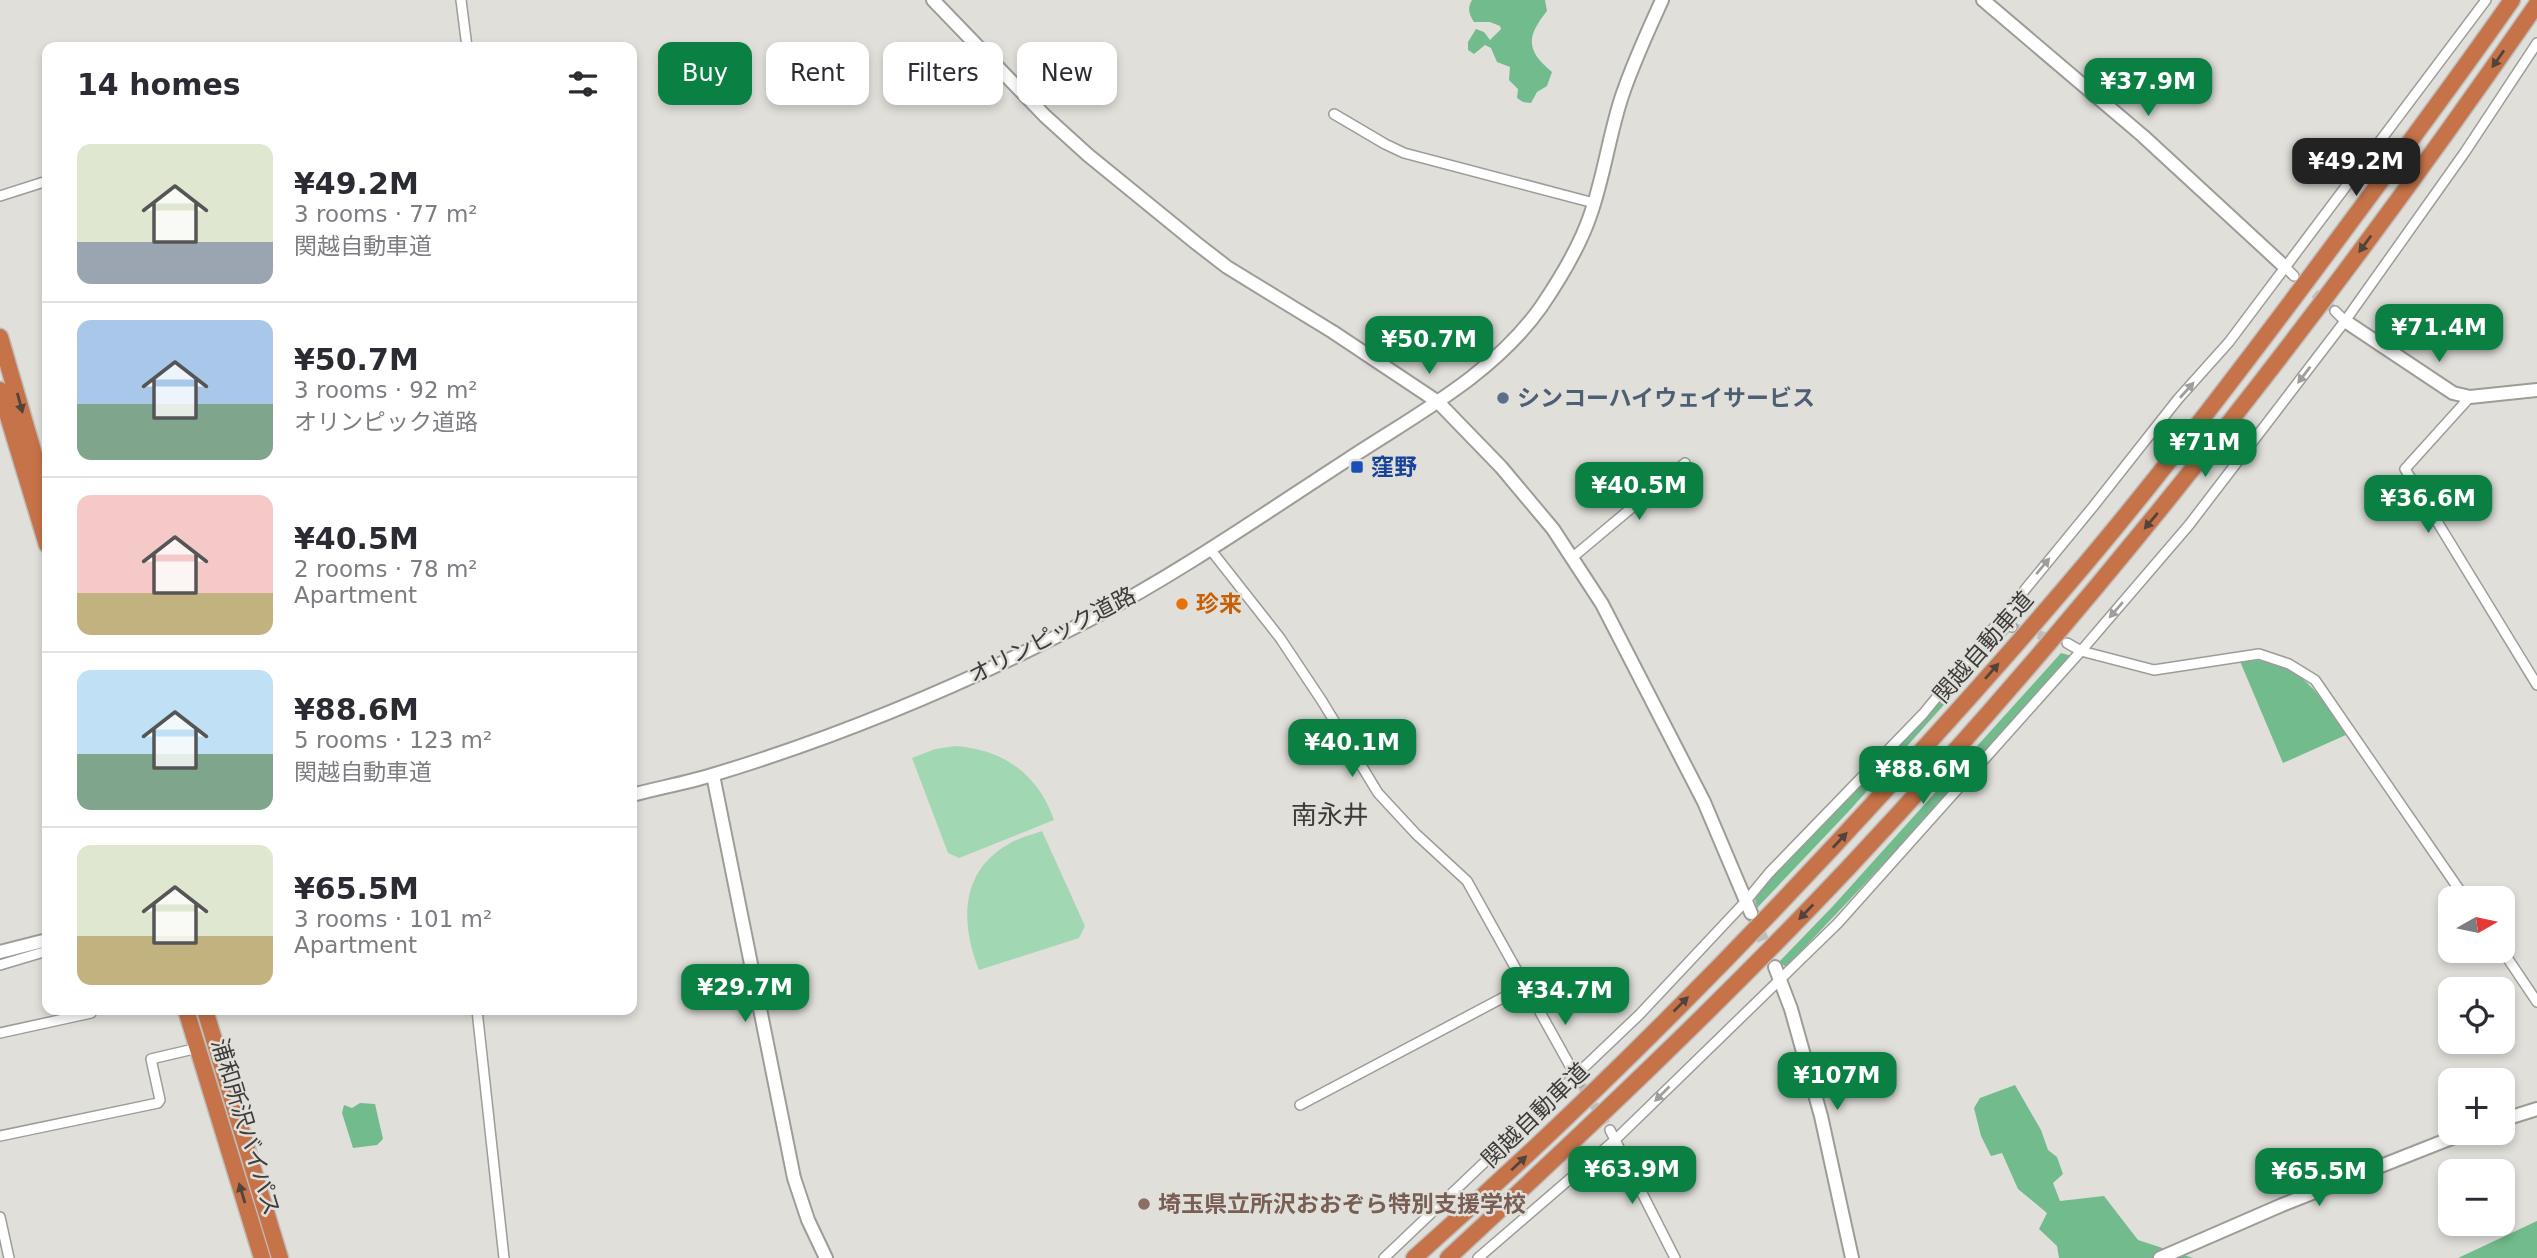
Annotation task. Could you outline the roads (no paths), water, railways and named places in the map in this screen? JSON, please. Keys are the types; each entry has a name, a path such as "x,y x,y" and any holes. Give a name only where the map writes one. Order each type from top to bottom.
{"highway":[{"name":"関越自動車道","path":"1414,1258 1556,1129 1769,915 2014,647 2142,496 2248,361 2467,66 2512,0"},
{"name":"関越自動車道","path":"1448,1258 1571,1144 1782,936 1850,865 2042,650 2168,500 2267,376 2410,184 2537,4"},
{"path":"0,337 42,482"},
{"path":"0,390 42,529"},
{"name":"浦和所沢バイパス","path":"188,1015 262,1258"},
{"name":"浦和所沢バイパス","path":"207,1015 280,1258"}],"street":[{"path":"461,0 466,42"},
{"path":"933,0 1054,124 1196,243 1227,267 1333,332 1438,402 1480,444 1529,499 1573,557 1602,604 1676,744 1749,907"},
{"name":"オリンピック道路","path":"637,794 713,775 897,709 1000,664 1091,619 1210,550 1438,402 1501,354 1522,331 1559,279 1580,240 1594,203 1621,98 1662,0"},
{"path":"1983,0 2143,136 2290,271"},
{"path":"1384,1258 1577,1078 1749,907 1769,873 1923,714 2178,399 2290,271 2486,0"},
{"path":"1478,1258 1615,1140 1778,972 1847,913 2081,651 2189,525 2340,316 2465,152 2537,43"},
{"path":"1335,114 1385,145 1404,153 1594,203"},
{"path":"0,196 42,183"},
{"path":"2340,316 2453,393 2470,397 2537,390"},
{"path":"2470,397 2405,469 2537,685"},
{"path":"1573,557 1685,463"},
{"path":"1210,550 1280,638 1378,793 1416,834 1467,881 1577,1078"},
{"path":"2000,618 2012,627"},
{"path":"2067,643 2081,651 2154,670 2259,654 2302,671 2315,680 2457,886"},
{"path":"713,775 794,1178 808,1220 826,1258"},
{"path":"0,952 42,941"},
{"path":"0,965 42,952"},
{"path":"2511,963 2537,1002"},
{"path":"1778,972 1803,1047 1824,1125 1852,1258"},
{"path":"1300,1105 1525,986"},
{"path":"0,1033 82,1015"},
{"path":"478,1015 504,1258"},
{"path":"0,1136 158,1103 160,1100 152,1058 198,1048"},
{"path":"2515,1116 2537,1109"},
{"path":"1610,1130 1675,1258"},
{"path":"2160,1258 2281,1205 2438,1143"},
{"path":"0,1217 9,1258"}],"tunnel":[{"path":"2294,276 2335,311"},
{"path":"2012,627 2067,643"},
{"path":"1751,913 1775,967"},
{"path":"1579,1082 1610,1130"}],"place":[{"name":"シンコーハイウェイサービス","path":"1503,398"},
{"name":"窪野","path":"1357,467"},
{"name":"珍来","path":"1182,604"},
{"name":"埼玉県立所沢おおぞら特別支援学校","path":"1144,1204"}],"district":[{"name":"南永井","path":"1330,815"}]}
